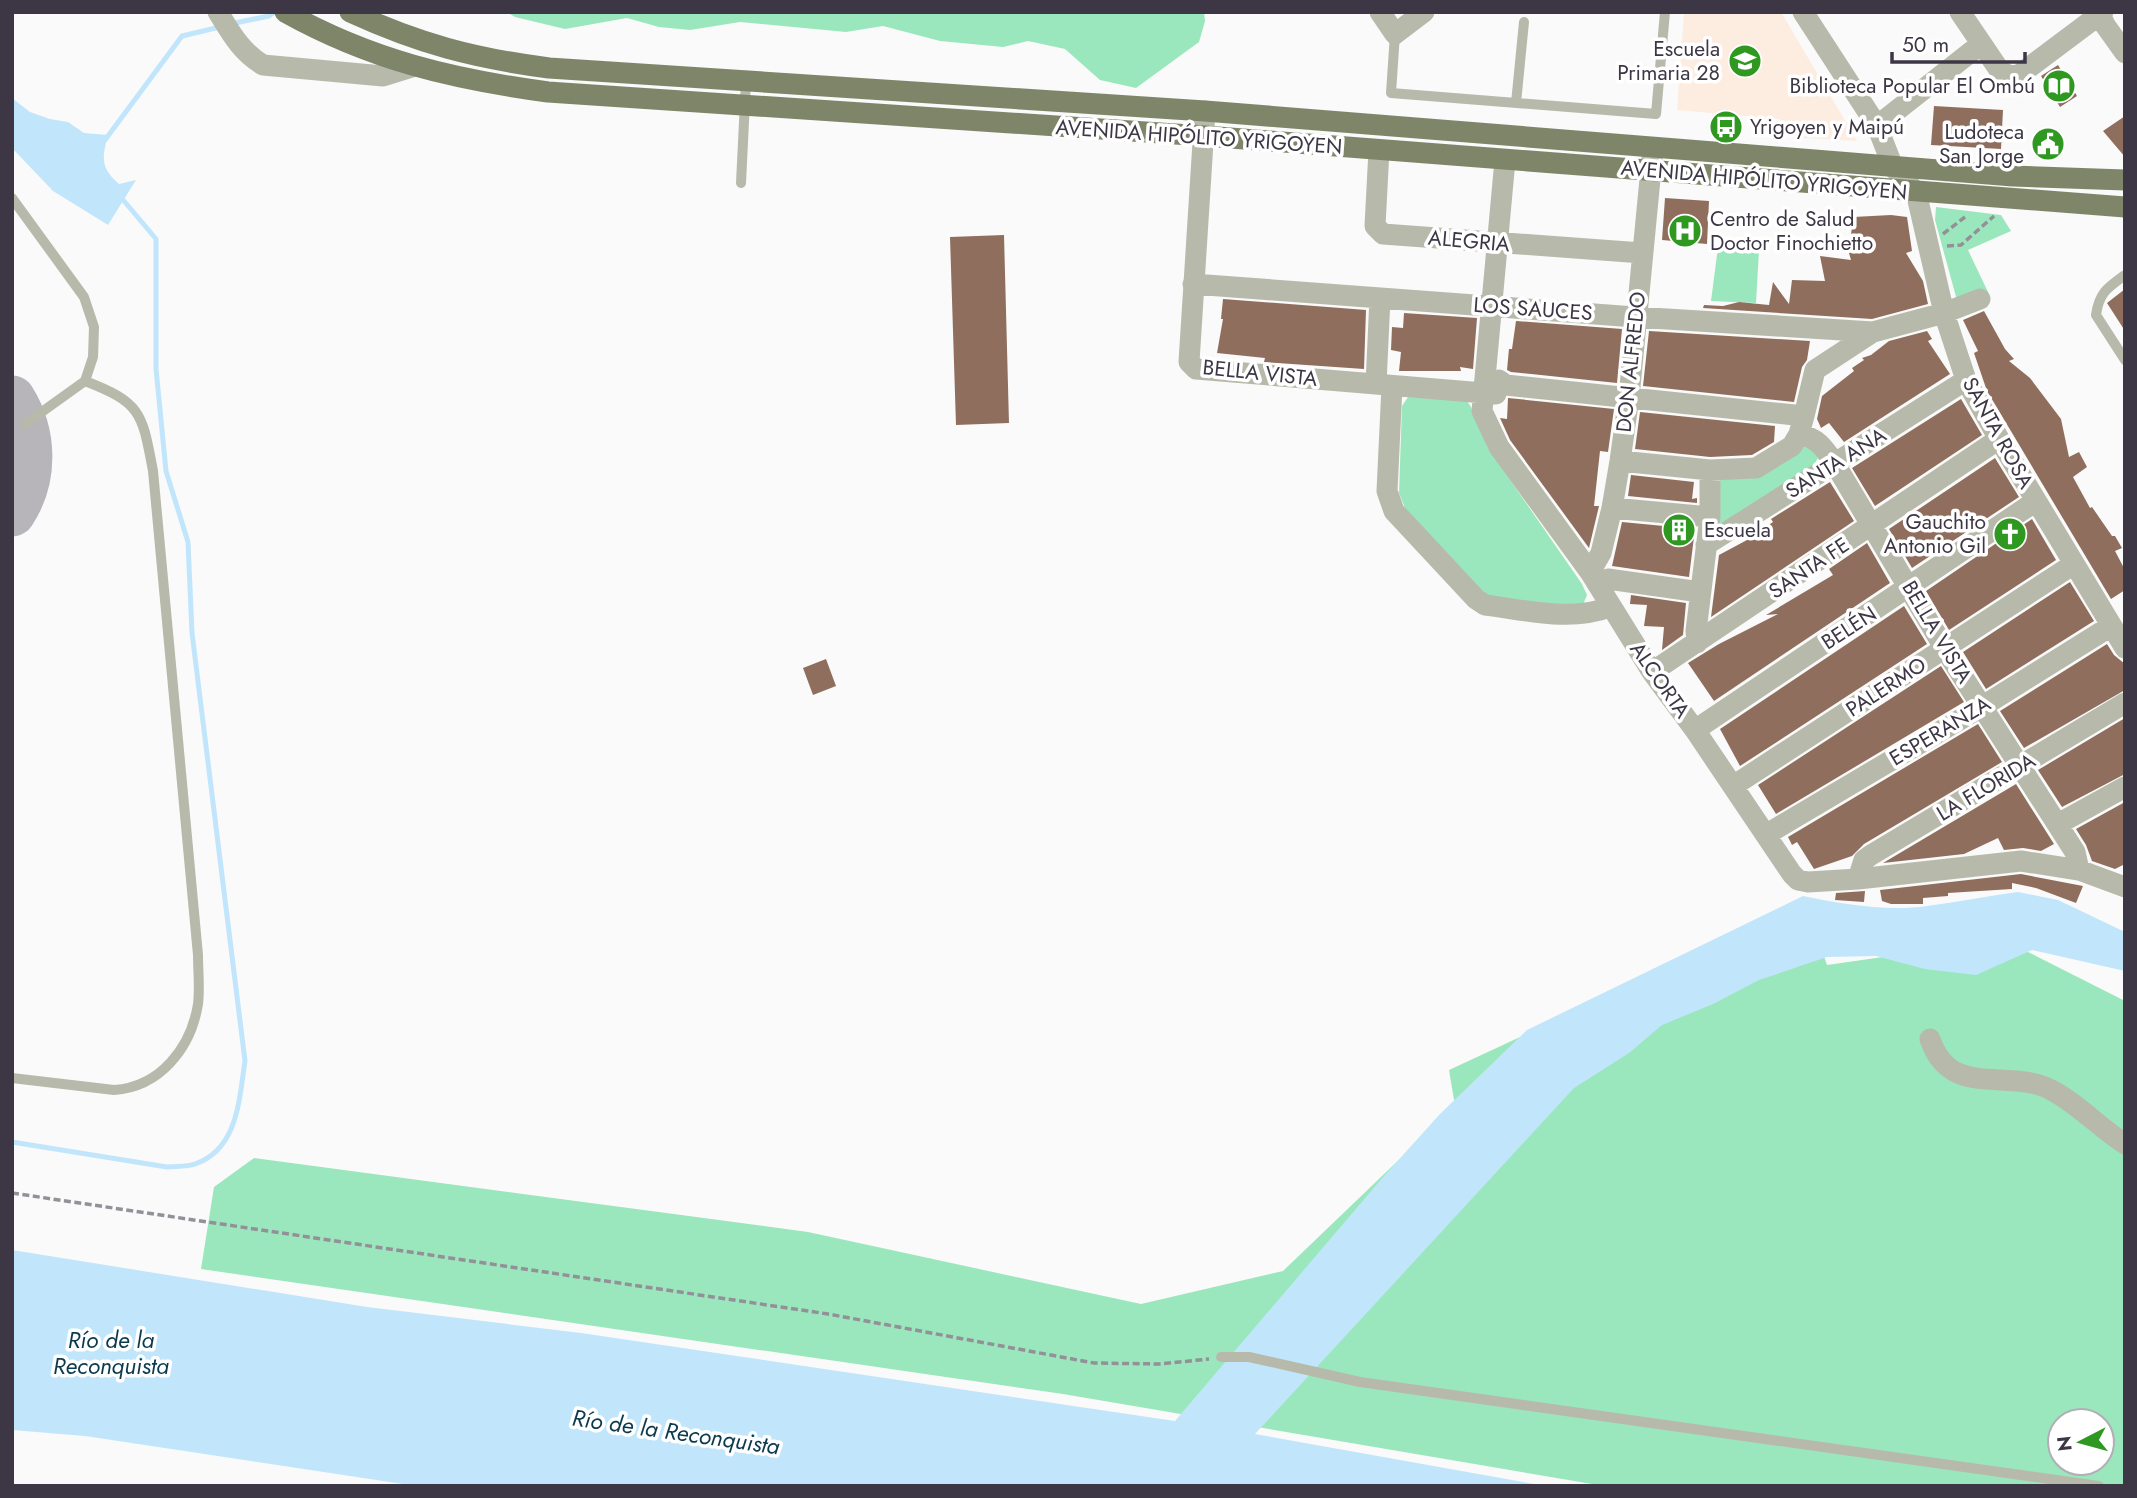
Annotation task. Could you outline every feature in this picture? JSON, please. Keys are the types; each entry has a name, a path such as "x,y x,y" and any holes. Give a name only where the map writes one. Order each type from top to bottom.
{"main road":[{"name":"AVENIDA HIPÓLITO YRIGOYEN","path":"350,12 432,46 505,62 549,68 1206,111 1893,167 2063,179 2125,180"},
{"name":"AVENIDA HIPÓLITO YRIGOYEN","path":"290,15 334,37 412,66 498,85 548,92 1205,136 2125,207"}],"street":[{"path":"218,12 237,43 262,65 383,76 412,66"},
{"path":"1380,12 1395,34 1424,12"},
{"path":"1803,12 1877,126 1893,167"},
{"path":"1960,12 2000,71 2010,76 2019,75 2101,13 2105,25 2125,53"},
{"path":"1877,126 1981,44"},
{"name":"BELLA VISTA","path":"1206,111 1189,362 1196,369 1384,385 1494,389 1506,385 1629,397 1802,425 1811,437 1820,442 1835,464 1945,649 2075,852 2079,870"},
{"name":"DON ALFREDO","path":"1594,578 1612,508 1629,397 1653,148"},
{"name":"ALEGRIA","path":"1380,150 1375,226 1383,234 1642,253"},
{"name":"ALCORTA","path":"1511,161 1498,306 1494,389 1482,411 1499,447 1594,578 1652,673 1695,730 1798,880 1808,882 1858,879"},
{"name":"SANTA ROSA","path":"1893,167 1916,192 1937,247 1944,313 1966,380 1998,439 2125,648"},
{"name":"LOS SAUCES","path":"1193,284 1873,332 1944,313 1980,299"},
{"path":"1380,298 1387,491 1389,502 1395,511 1476,599 1485,605 1566,615 1582,615 1610,607"},
{"path":"1620,461 1710,470 1756,468 1792,446 1802,425 1815,370 1818,330"},
{"name":"LOS SAUCES","path":"1815,370 1873,332"},
{"name":"SANTA ANA","path":"1706,545 1966,380"},
{"name":"SANTA FE","path":"1652,673 1998,439"},
{"path":"1698,643 1696,631 1710,517 1710,470"},
{"name":"BELÉN","path":"1695,730 2036,501"},
{"path":"1612,508 1710,517"},
{"name":"PALERMO","path":"1733,786 2074,564"},
{"path":"1594,578 1700,592"},
{"name":"ESPERANZA","path":"1767,834 1983,706 2111,626"},
{"name":"LA FLORIDA","path":"1858,879 1864,860 1871,855 2125,703"},
{"path":"2058,824 2125,787"},
{"path":"1858,879 2021,860 2121,880"},
{"path":"1930,1039 1936,1056 1949,1070 1968,1077 2033,1082 2054,1091 2125,1144"}],"lane":[{"path":"1395,34 1391,93 1656,114 1665,12"},
{"path":"1516,103 1524,22"},
{"path":"741,183 746,81"},
{"path":"12,198 84,297 94,327 93,357 85,381 25,424"},
{"path":"2125,275 2104,289 2096,315 2125,360"},
{"path":"12,1078 92,1089 126,1089 145,1082 158,1074 184,1046 193,1026 198,1003 198,955 153,471 137,411 113,391 85,381"},
{"path":"1221,1357 1260,1359 1360,1382 2099,1486"}],"path":[{"path":"1937,247 1961,245 1994,216 2003,199"},
{"path":"1937,247 1943,235 1965,218"},
{"path":"12,1193 828,1314 1094,1363 1159,1364 1221,1357"}],"shaded area":[{"name":"Escuela Primaria 28","path":"1684,12 1781,12 1857,141 1789,137 1780,119 1677,110"}],"green space":[{"path":"507,12 1204,12 1205,21 1199,42 1136,88 1100,80 1065,49 1028,41 1003,47 940,41 883,26 846,32 740,22 690,30 659,27 627,18 565,29 515,17"},
{"path":"1936,207 2001,215 2011,231 1968,250 1988,292 1958,304 1935,220"},
{"path":"1718,247 1759,250 1756,303 1711,301"},
{"path":"1408,397 1467,401 1488,448 1582,584 1587,595 1582,607 1487,599 1405,508 1399,493 1402,406"},
{"path":"1805,445 1811,446 1818,458 1814,465 1722,526 1716,525 1719,482 1723,477"},
{"path":"1806,904 1827,965 1904,954 2014,945 2125,1001 2125,1486 1604,1486 1063,1394 201,1269 214,1187 254,1158 808,1232 1141,1304 1283,1271 1455,1106 1449,1070"}],"water":[{"path":"12,98 30,112 68,122 84,133 108,135 104,162 108,172 119,184 136,180 108,225 53,191 12,148"},
{"name":"Río de la Reconquista","path":"2018,892 2058,900 2125,932 2125,971 2032,950 1976,975 1925,969 1876,956 1827,957 1759,980 1713,1004 1662,1025 1629,1053 1574,1088 1255,1434 1545,1486 416,1486 85,1436 12,1430 12,1250 367,1307 581,1333 1175,1421 1384,1176 1440,1114 1527,1030 1803,896 1881,908 1912,908"}],"building":[{"name":"Biblioteca Popular El Ombú","path":"2058,65 2077,96 2060,107 2041,76"},
{"path":"1934,106 2003,110 2001,149 1931,145"},
{"path":"2125,116 2125,157 2103,131"},
{"name":"Ludoteca San Jorge","path":"2038,134 2059,134 2058,155 2037,154"},
{"path":"1665,198 1709,201 1707,244 1662,240"},
{"path":"1853,217 1907,217 1912,251 1906,253 1923,281 1928,304 1872,319 1703,308 1704,305 1723,306 1739,302 1769,305 1773,282 1789,304 1792,280 1825,281 1820,256 1851,260 1849,253"},
{"path":"1004,235 1009,423 956,425 950,237"},
{"path":"2125,289 2125,331 2107,303"},
{"path":"1223,299 1366,310 1364,369 1264,362 1265,358 1217,353 1223,319"},
{"path":"1984,311 2005,349 2014,359 2009,361 2030,378 2061,419 2069,457 2079,452 2087,467 2073,477 2090,508 2092,507 2122,548 2115,551 2125,570 2125,590 2111,599 1987,391 1974,353 1978,351 1963,320"},
{"path":"1404,313 1477,318 1473,369 1460,367 1461,371 1399,371 1401,352 1391,350 1392,327 1403,328"},
{"path":"1516,321 1622,329 1617,383 1507,370"},
{"path":"1649,331 1810,341 1794,402 1643,386"},
{"path":"1927,331 1932,339 1928,341 1950,374 1844,442 1829,423 1821,428 1817,419 1822,396 1854,371 1852,368 1864,360 1862,358 1871,355 1889,341"},
{"path":"1508,398 1614,409 1608,452 1600,451 1594,506 1599,506 1589,548 1510,440 1500,418 1507,419"},
{"path":"1961,399 1982,435 1875,506 1852,468"},
{"path":"1640,412 1775,426 1774,442 1752,455 1710,457 1635,449"},
{"path":"1995,458 2019,497 1912,568 1889,529"},
{"path":"1631,475 1694,482 1692,499 1697,498 1697,503 1628,496"},
{"path":"1830,482 1854,521 1711,617 1719,555 1747,540 1773,522 1771,519"},
{"path":"2032,519 2056,560 1949,630 1926,591"},
{"path":"1622,522 1695,529 1689,577 1612,566"},
{"path":"1867,543 1890,583 1714,701 1688,663 1778,614 1766,615 1833,575 1829,569"},
{"path":"2070,582 2094,621 1986,689 1963,652"},
{"path":"1631,595 1686,603 1683,635 1662,650 1664,627 1644,626 1647,605 1630,604"},
{"path":"1904,606 1927,644 1740,766 1720,729"},
{"path":"2107,644 2114,655 2125,664 2125,690 2024,748 2000,711"},
{"path":"826,659 836,686 813,695 803,668"},
{"path":"1941,666 1964,702 1776,814 1758,785"},
{"path":"2125,718 2125,774 2062,807 2038,770"},
{"path":"1978,724 2002,762 1864,844 1852,856 1814,869 1797,842 1792,845 1788,837"},
{"path":"2016,784 2054,844 2041,851 2023,848 2004,850 1998,838 1964,854 1883,863"},
{"path":"2125,802 2125,864 2115,869 2092,861 2076,829"},
{"path":"2021,874 2083,886 2076,903 2036,888 2012,883 2012,889 1948,893 1948,896 1923,898 1923,904 1891,904 1882,901 1880,890"},
{"path":"1865,891 1864,902 1835,900 1836,893"}],"waterway":[{"path":"230,24 269,16 274,12"},
{"path":"105,140 182,36 220,27"},
{"path":"12,1142 167,1167 195,1164 209,1157 228,1135 238,1107 245,1061 192,633 188,542 166,471 156,369 156,239 119,195"}],"taxiway":[{"path":"12,399 25,427 29,456 25,486 12,513"}],"place":[{"name":"Escuela Primaria 28","path":"1745,61"},
{"name":"Biblioteca Popular El Ombú","path":"2059,86"},
{"name":"Yrigoyen y Maipú","path":"1726,127"},
{"name":"Ludoteca San Jorge","path":"2048,144"},
{"name":"Centro de Salud Doctor Finochietto","path":"1685,231"},
{"name":"Escuela","path":"1679,530"},
{"name":"Gauchito Antonio Gil","path":"2010,534"}]}
